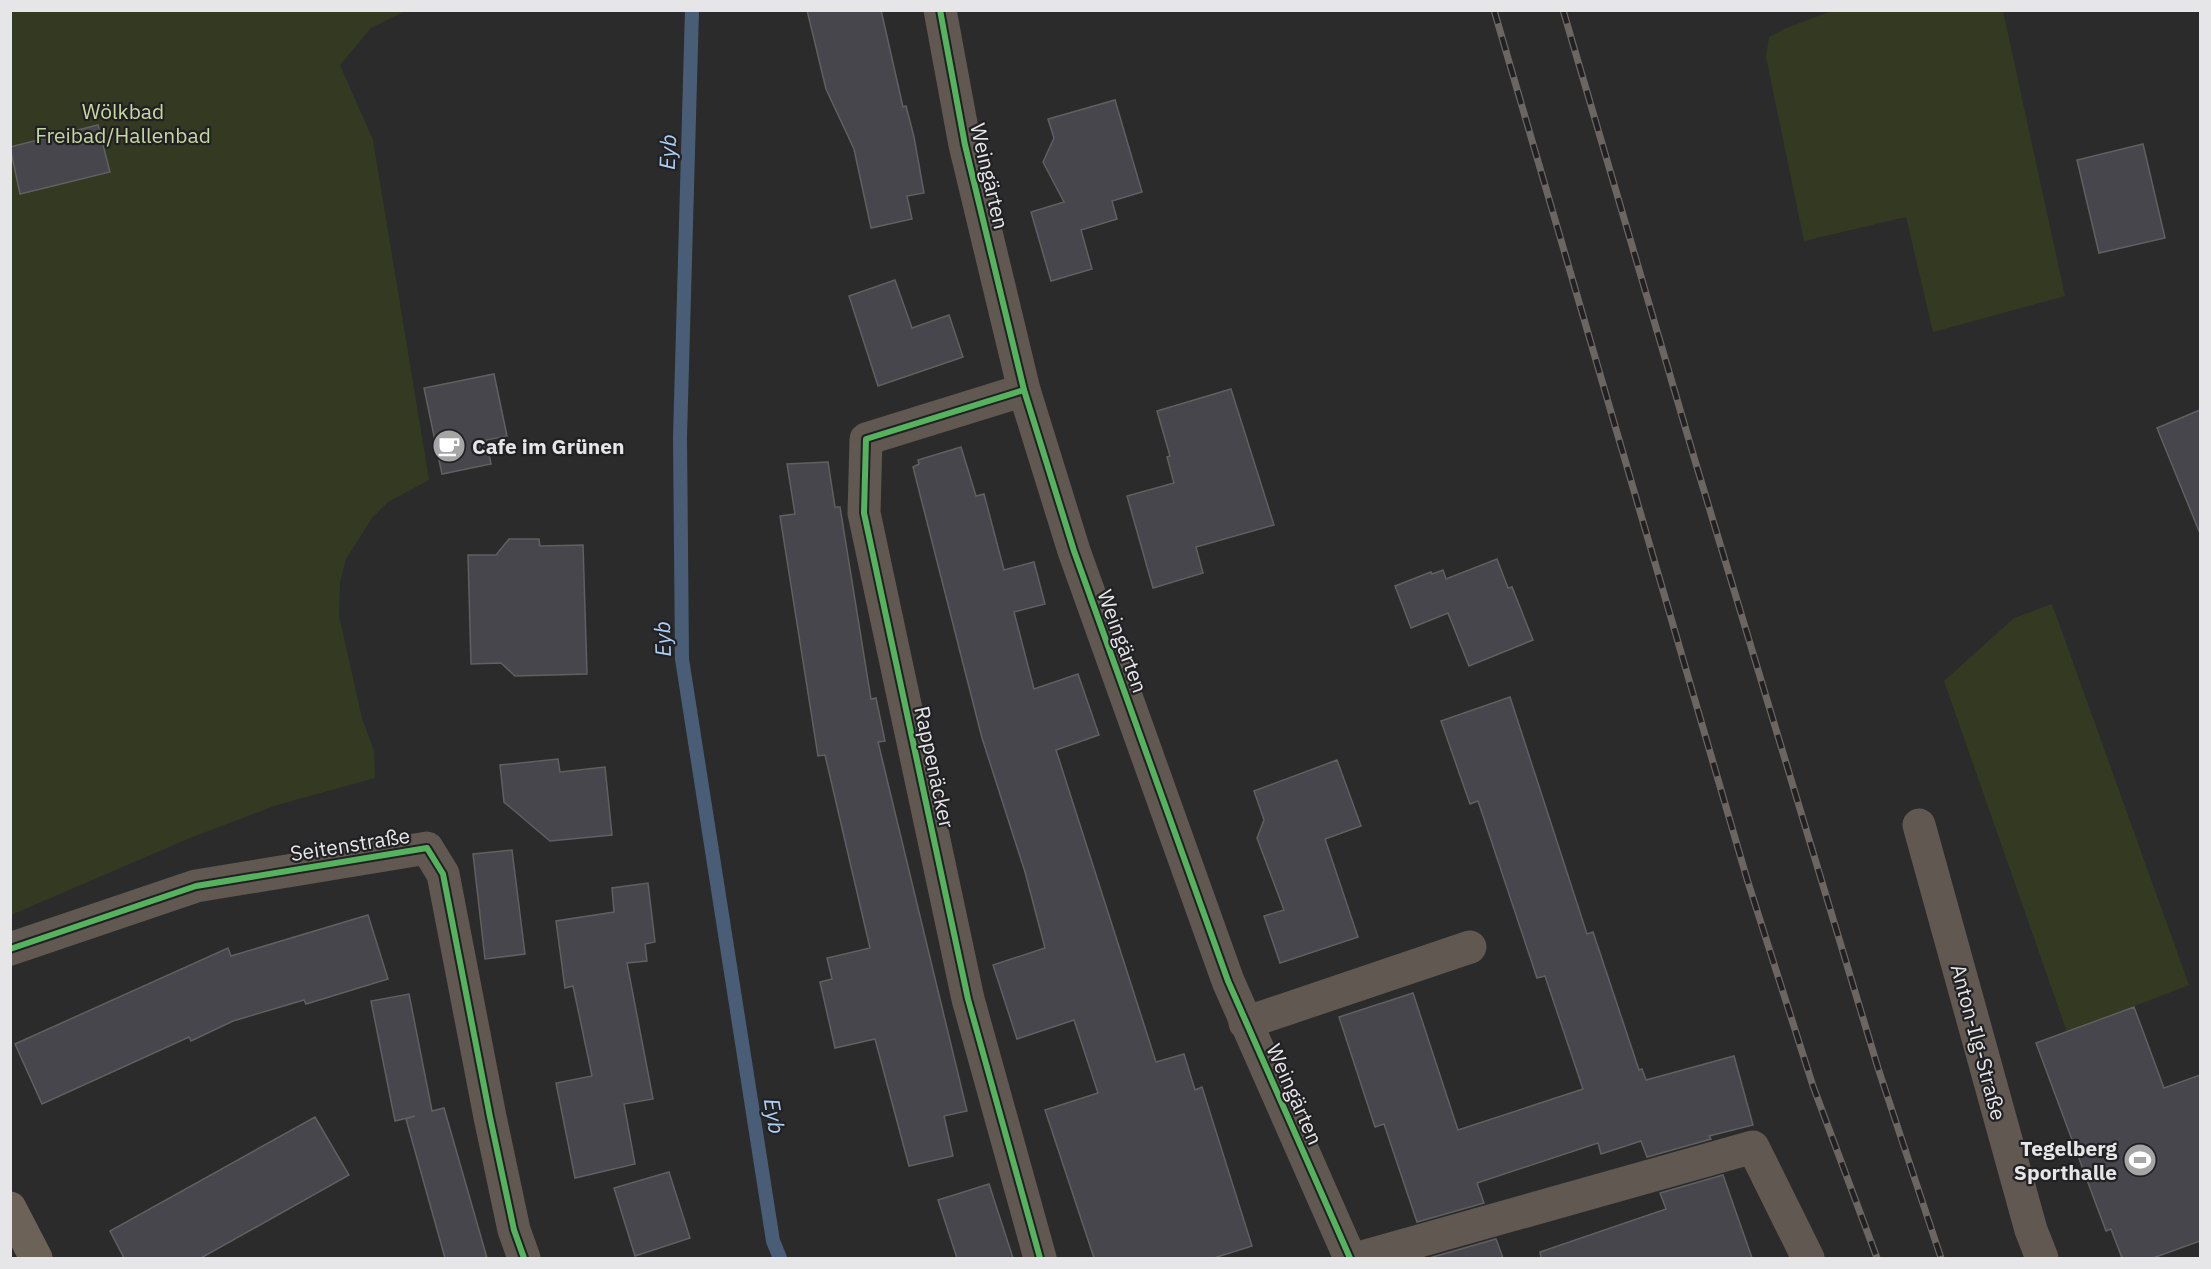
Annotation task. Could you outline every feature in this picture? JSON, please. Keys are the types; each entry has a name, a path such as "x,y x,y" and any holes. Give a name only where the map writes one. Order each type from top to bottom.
{"main road":[{"path":"10,1208 36,1258"}],"street":[{"name":"Weingärten","path":"940,10 965,145 1024,390 1074,551 1228,981 1350,1258"},
{"name":"Rappenäcker","path":"1024,390 866,439 864,513 968,999 1040,1258"},
{"name":"Anton-Ilg-Straße","path":"1919,825 2031,1230 2042,1258"},
{"name":"Seitenstraße","path":"10,949 196,886 427,848 443,874 490,1117 514,1230 524,1258"},
{"name":"Weingärten","path":"1245,1023 1470,947"},
{"path":"1359,1258 1753,1147 1808,1258"}],"green space":[{"path":"1834,10 2003,11 2065,296 1933,332 1906,217 1804,241 1766,57 1769,37"},
{"name":"Wölkbad Freibad/Hallenbad","path":"11,11 405,11 371,28 340,65 373,140 429,480 388,502 372,518 346,559 340,582 339,616 362,718 374,751 375,778 277,805 190,838 11,915"},
{"path":"2052,604 2189,985 2067,1032 1944,681 2014,618"}],"building":[{"path":"807,10 881,10 903,107 906,106 914,137 924,193 907,196 912,219 871,228 854,149 826,89"},
{"path":"1115,100 1142,192 1112,201 1117,219 1081,230 1092,269 1051,281 1031,212 1064,202 1043,162 1054,138 1048,119"},
{"path":"98,125 110,172 20,194 10,147"},
{"path":"2143,144 2165,238 2099,253 2077,160"},
{"path":"895,280 912,328 949,315 963,357 878,386 849,296"},
{"path":"494,374 507,436 486,440 491,464 442,474 424,388"},
{"path":"1231,389 1274,525 1196,547 1203,573 1153,588 1127,496 1174,483 1167,457 1170,456 1157,411"},
{"path":"2200,410 2200,531 2199,531 2157,428"},
{"path":"961,447 976,496 984,494 1004,570 1034,562 1045,604 1014,612 1034,689 1078,674 1099,735 1056,750 1156,1062 1184,1054 1195,1090 1202,1087 1252,1246 1214,1258 1094,1258 1045,1110 1098,1093 1074,1020 1017,1039 993,965 1045,948 1025,872 982,738 913,467 919,464 918,460"},
{"path":"828,462 835,507 840,507 871,699 876,698 885,741 878,742 967,1111 944,1116 953,1156 909,1166 875,1039 835,1048 820,982 832,979 827,958 870,948 825,755 818,756 780,516 795,514 787,464"},
{"path":"509,539 539,539 540,546 583,545 587,674 515,676 501,663 471,664 468,555 496,555"},
{"path":"1497,559 1508,588 1512,587 1533,640 1469,666 1448,613 1411,628 1395,586 1431,572 1432,574 1443,570 1446,579"},
{"path":"1510,697 1587,934 1593,932 1639,1070 1642,1069 1646,1080 1734,1056 1753,1125 1709,1136 1711,1139 1647,1157 1641,1141 1601,1154 1598,1143 1477,1183 1484,1203 1417,1222 1384,1124 1375,1127 1339,1017 1413,993 1458,1130 1583,1089 1545,976 1537,978 1478,801 1470,804 1441,721"},
{"path":"558,759 560,772 605,767 612,835 550,841 504,802 500,765"},
{"path":"1337,760 1361,826 1325,839 1358,937 1280,963 1264,916 1284,910 1257,838 1264,820 1254,791"},
{"path":"512,850 525,954 485,959 473,854"},
{"path":"648,883 655,942 645,944 647,961 627,963 653,1099 624,1104 635,1164 575,1178 556,1083 592,1076 573,986 565,988 556,921 614,912 612,888"},
{"path":"368,915 388,979 306,1004 304,1000 233,1021 191,1041 189,1037 42,1104 15,1044 228,948 231,956"},
{"path":"409,994 432,1111 444,1108 487,1258 445,1258 406,1119 415,1116 395,1121 371,1001"},
{"name":"Tegelberg Sporthalle","path":"2134,1007 2164,1088 2200,1075 2200,1241 2153,1258 2122,1258 2111,1229 2106,1231 2036,1043"},
{"path":"315,1117 349,1175 201,1258 124,1258 110,1231"},
{"path":"669,1172 690,1238 635,1256 614,1188"},
{"path":"1723,1175 1752,1258 1541,1258 1540,1252 1666,1209 1660,1193"},
{"path":"989,1184 1013,1258 957,1258 938,1200"},
{"path":"1496,1239 1503,1258 1429,1258"}],"waterway":[{"name":"Eyb","path":"692,10 680,437 682,659 773,1241 780,1258"}],"railway":[{"path":"1494,10 1747,879 1813,1086 1877,1258"},
{"path":"1563,10 1696,464 1878,1068 1941,1258"}],"cycle path":[{"path":"940,10 965,145 1024,390 1074,551 1228,981 1350,1258"},
{"path":"1024,390 866,439 864,513 968,999 1040,1258"},
{"path":"10,949 196,886 427,848 443,874 490,1117 514,1230 524,1258"}],"place":[{"name":"Cafe im Grünen","path":"449,446"},
{"name":"Tegelberg Sporthalle","path":"2140,1160"}]}
